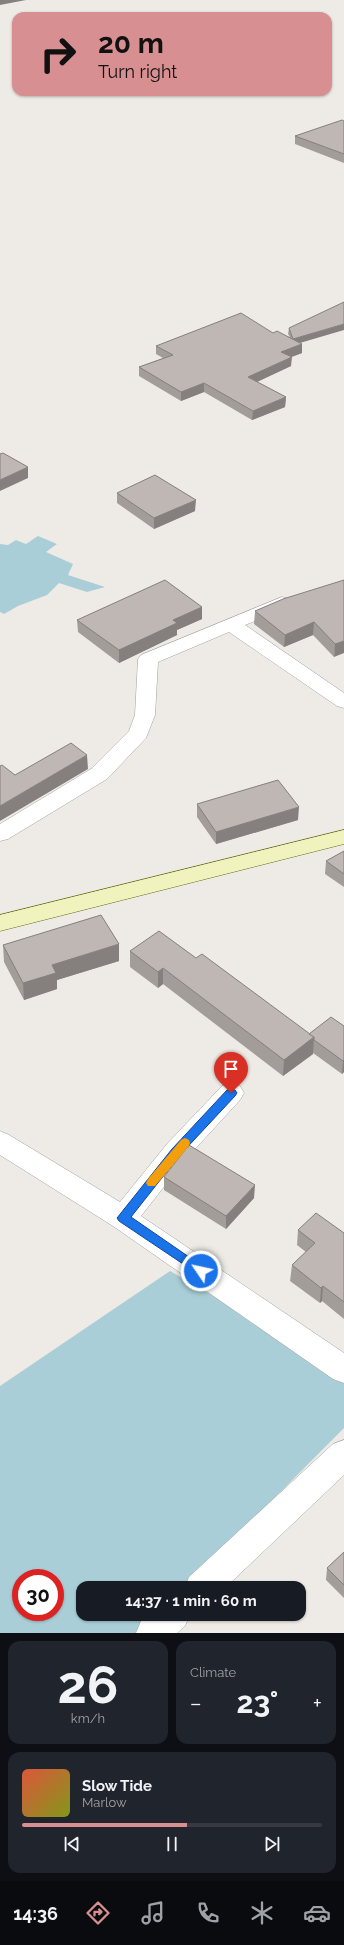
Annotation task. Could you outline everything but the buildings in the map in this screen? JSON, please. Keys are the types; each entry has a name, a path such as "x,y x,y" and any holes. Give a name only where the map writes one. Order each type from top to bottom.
{"main road":[{"path":"0,923 344,838"}],"street":[{"path":"0,834 99,774 139,733 145,715 148,659 232,626 270,607 300,598"},
{"path":"232,626 344,702"},
{"path":"123,1218 176,1152 231,1093"},
{"path":"0,1142 123,1218 344,1370"},
{"path":"208,1581 344,1454"},
{"path":"153,1633 166,1621"}],"water":[{"path":"38,536 57,544 46,552 73,564 68,575 105,587 87,592 59,583 47,595 18,606 4,614 0,612 0,544 8,545 16,540 26,544"},
{"path":"170,1271 344,1371 344,1428 192,1581 76,1581 76,1621 152,1621 140,1633 0,1633 0,1386"}],"slow traffic":[{"path":"151,1183 185,1143"}],"route":[{"path":"201,1271 123,1218 176,1152 231,1093"}]}
